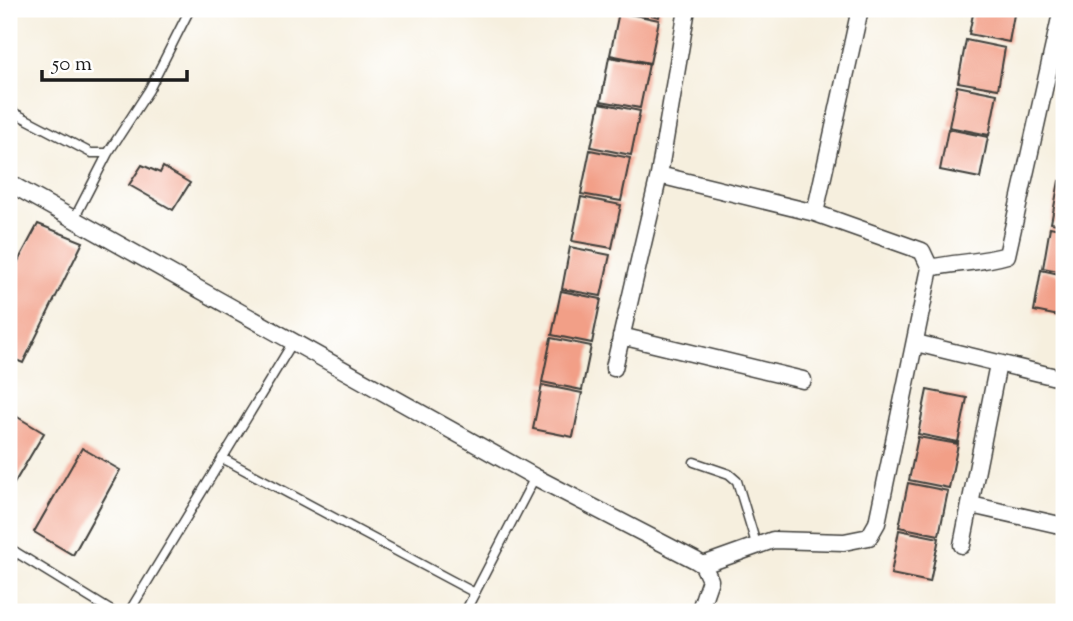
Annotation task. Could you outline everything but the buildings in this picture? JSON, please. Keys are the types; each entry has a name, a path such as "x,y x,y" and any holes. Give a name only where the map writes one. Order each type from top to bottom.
{"street":[{"path":"614,368 659,175 687,9"},
{"path":"815,214 860,9"},
{"path":"930,268 956,262 986,262 1007,255 1061,27 1062,9"},
{"path":"659,175 815,214 922,251 930,268 877,523 869,537 844,542 773,540 703,565"},
{"path":"9,183 534,477 703,565 710,580 710,588 699,612"},
{"path":"621,336 803,380"},
{"path":"916,343 1064,380"},
{"path":"962,545 998,365"},
{"path":"971,505 1064,526"}],"lane":[{"path":"74,219 108,153 149,90 190,9"},
{"path":"9,110 91,153 108,153"},
{"path":"129,612 293,342"},
{"path":"222,458 475,593"},
{"path":"694,462 729,474 737,481 757,547"},
{"path":"465,612 534,477"},
{"path":"9,564 12,550 113,612"}]}
